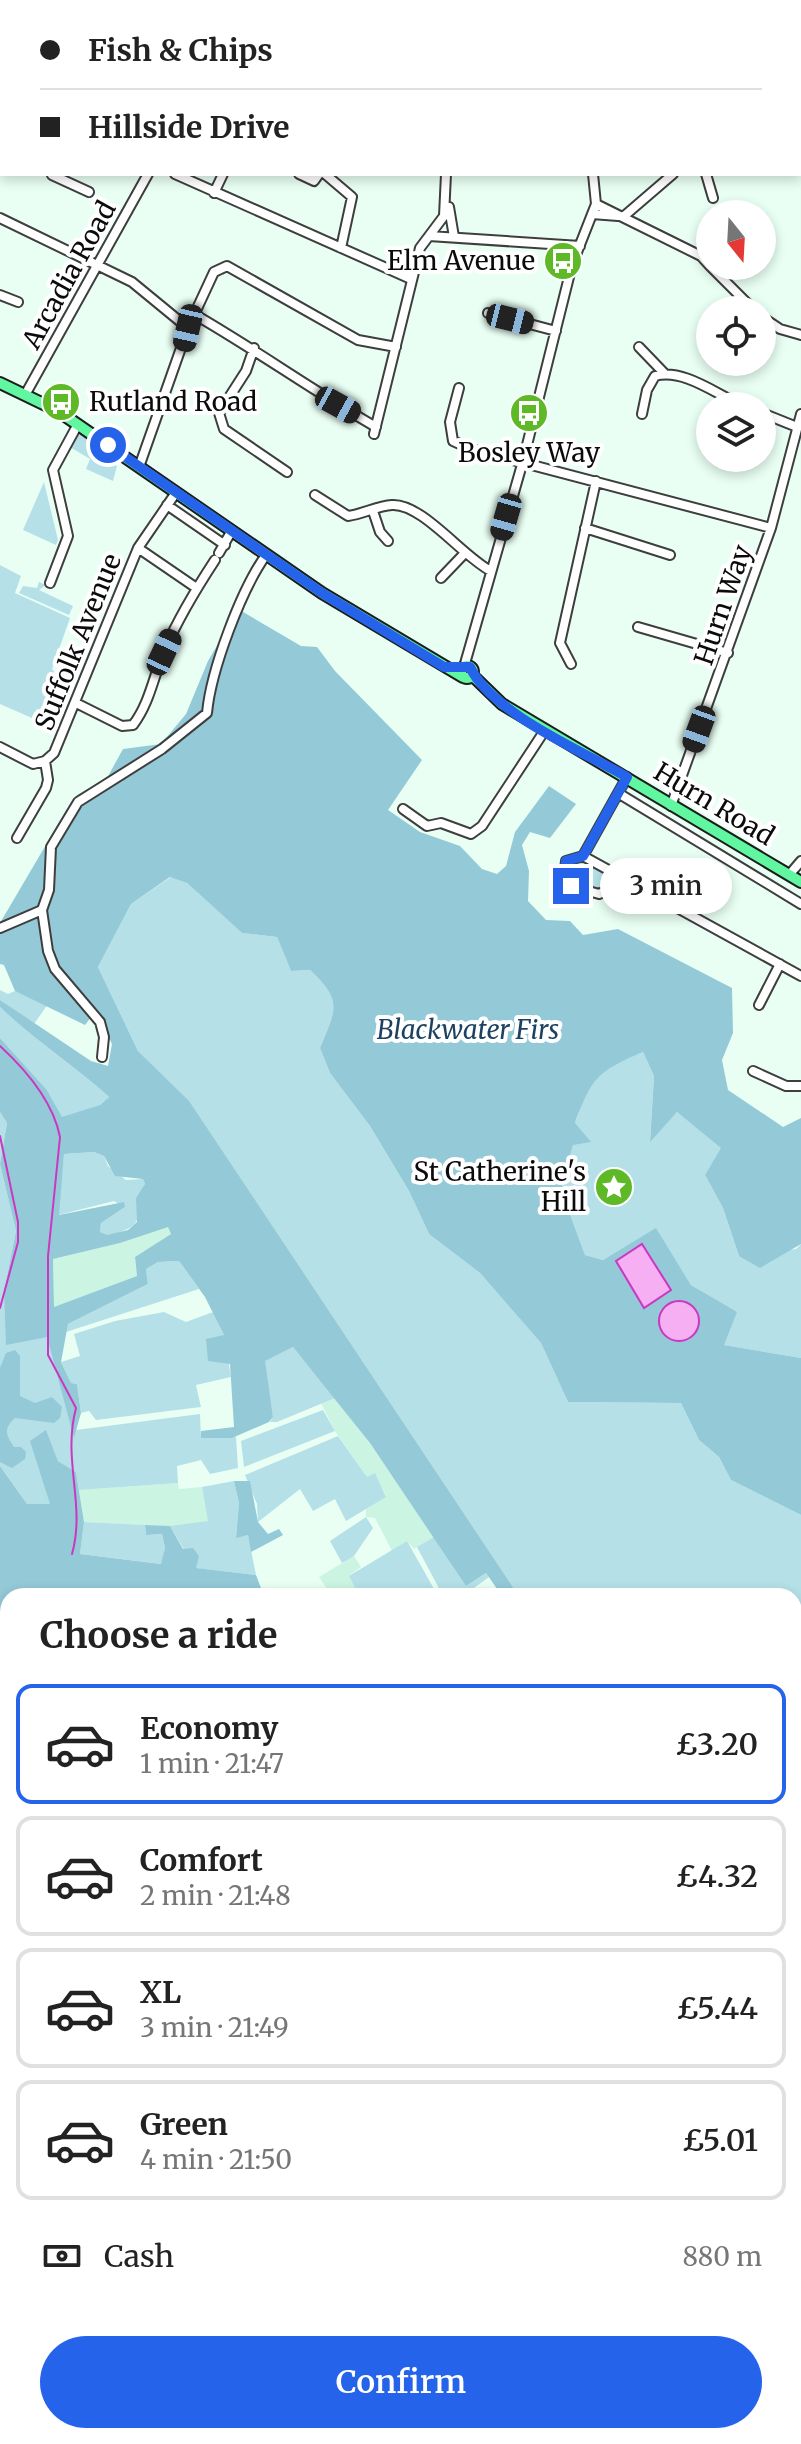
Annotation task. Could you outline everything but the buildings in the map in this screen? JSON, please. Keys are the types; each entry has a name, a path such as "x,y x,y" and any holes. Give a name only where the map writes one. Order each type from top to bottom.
{"main road":[{"name":"Hurn Road","path":"0,383 78,424 266,555 444,667 466,672 545,730 801,882"}],"street":[{"path":"55,176 89,192"},
{"name":"Arcadia Road","path":"25,395 147,176"},
{"path":"179,176 411,279"},
{"path":"214,193 222,176"},
{"path":"325,176 352,197 341,248"},
{"path":"446,176 454,237"},
{"path":"466,672 556,331 580,246 596,204 593,176"},
{"path":"592,214 623,217 671,176"},
{"path":"707,176 713,198"},
{"path":"192,313 254,348 314,392 375,430 422,241 444,216 447,194"},
{"path":"596,204 696,254"},
{"path":"0,218 132,282 188,328"},
{"path":"429,235 580,246"},
{"path":"140,465 192,313 214,272 227,266 358,340 396,347"},
{"path":"724,280 740,296"},
{"path":"0,295 18,302"},
{"path":"488,313 556,331"},
{"path":"776,326 801,335"},
{"path":"639,347 665,374"},
{"path":"254,348 246,371 219,413 220,421 224,429 285,468"},
{"path":"642,414 647,390 655,376 665,374 717,392"},
{"path":"459,388 450,422 453,441 471,449 771,528"},
{"name":"Hurn Way","path":"671,806 771,528 801,414"},
{"path":"776,419 797,427"},
{"path":"50,583 68,536 53,470 78,424"},
{"path":"790,454 801,458"},
{"path":"571,664 560,643 596,481"},
{"name":"Suffolk Avenue","path":"0,747 29,763 45,761 56,750 138,548 175,494"},
{"path":"315,495 343,515 393,505 409,509 464,554 491,571"},
{"path":"167,505 220,553"},
{"path":"373,511 380,532 388,541"},
{"path":"585,528 670,555"},
{"path":"76,703 122,726 133,725 195,587 231,532"},
{"path":"138,548 195,587"},
{"path":"441,578 464,554"},
{"path":"102,1057 104,1037 100,1022 55,969 48,951 42,910 49,890 51,847 78,802 162,749 207,713 214,666 254,573 266,555"},
{"path":"638,627 728,653"},
{"path":"403,809 427,826 441,823 471,834 482,826 545,730"},
{"path":"17,838 48,780 45,761"},
{"path":"616,877 608,890 599,894 571,886 564,878 566,861 583,856 627,777"},
{"name":"Hurn Road","path":"618,793 801,904"},
{"path":"583,856 616,877 801,976"},
{"path":"789,875 801,861"},
{"path":"0,928 42,910"},
{"path":"759,1005 780,964"},
{"path":"753,1071 786,1086 801,1086"}],"green space":[{"name":"Blackwater Firs","path":"238,609 301,646 317,647 335,671 422,760 388,810 420,832 460,846 482,869 497,874 506,866 515,832 549,786 576,804 550,838 530,832 522,845 529,871 528,901 546,920 570,921 583,935 618,929 732,988 733,1033 722,1060 728,1090 783,1127 801,1118 801,1244 760,1268 739,1256 723,1208 705,1175 721,1148 677,1112 650,1142 654,1076 643,1052 598,1077 586,1095 575,1123 591,1142 573,1145 561,1190 585,1255 603,1260 656,1228 691,1285 737,1312 724,1345 801,1358 801,1515 731,1480 719,1457 699,1440 681,1403 568,1402 541,1343 480,1273 429,1234 409,1191 370,1126 330,1073 320,1048 333,1014 328,990 310,970 291,971 277,937 242,933 187,883 170,877 131,904 98,967 138,1051 189,1101 513,1588 496,1588 486,1573 466,1586 370,1443 293,1347 265,1361 273,1417 269,1422 232,1438 201,1438 201,1431 234,1427 230,1364 208,1361 206,1339 224,1335 205,1297 179,1261 158,1262 146,1269 148,1284 68,1324 61,1362 71,1383 77,1384 81,1413 74,1438 47,1337 6,1345 4,1291 16,1231 0,1164 7,1123 0,1112 0,1038 47,1090 62,1117 100,1105 109,1097 13,1019 0,1007 0,1000 91,1061 108,1066 112,1044 96,1011 85,1025 15,991 4,965 0,964 0,923 77,795 107,778 123,749 161,744 186,714 208,661","holes":["94,1152 104,1156 115,1176 143,1179 145,1184 136,1198 137,1222 128,1230 107,1235 100,1232 101,1223 125,1207 124,1202 59,1215 64,1154","168,1227 171,1234 135,1257 137,1276 54,1307 53,1259 120,1243"]},
{"path":"168,1226 171,1234 135,1257 137,1276 54,1308 53,1259 120,1243"},
{"path":"15,1350 20,1356 20,1396 35,1403 52,1397 62,1407 60,1418 54,1423 15,1418 11,1422 7,1429 9,1439 14,1447 21,1447 26,1452 25,1459 12,1468 0,1462 0,1368 6,1353"},
{"path":"335,1398 370,1443 434,1537 414,1549 407,1541 392,1551 375,1518 366,1517 366,1509 386,1496 375,1474 367,1477 335,1431 321,1403"},
{"path":"46,1430 58,1461 76,1472 84,1522 80,1554 161,1564 165,1548 162,1534 146,1535 145,1525 170,1526 183,1549 193,1548 199,1556 196,1568 256,1575 261,1588 0,1588 0,1466 27,1504 50,1504 30,1441"},
{"path":"234,1481 250,1481 258,1522 268,1534 279,1529 283,1535 251,1552 248,1535 236,1538 239,1503"},
{"path":"178,1483 179,1489 202,1487 209,1521 183,1527 84,1522 79,1490"},
{"path":"354,1556 361,1567 349,1576 355,1588 327,1588 319,1577"}],"shaded area":[{"path":"76,435 83,435 117,466 113,481 86,469 90,459 70,447"},
{"path":"44,482 58,540 56,545 23,530"},
{"path":"0,565 21,576 15,593 70,618 52,669 41,722 0,704"},
{"path":"39,582 46,585 39,590 73,606 69,615 19,593 23,586 37,588"},
{"path":"582,859 612,877 606,889 599,892 572,884 566,877 567,863"},
{"path":"171,877 187,883 242,933 277,937 291,971 310,970 321,981 332,998 333,1006 330,1024 320,1048 330,1073 370,1126 409,1191 429,1234 480,1273 541,1343 568,1402 681,1403 699,1440 719,1457 731,1480 801,1515 801,1588 513,1588 189,1102 138,1051 98,967 131,904"},
{"path":"0,990 8,994 15,991 48,1004 34,1024 0,1000"},
{"path":"0,1007 109,1097 100,1105 62,1118 47,1090 0,1038"},
{"path":"643,1052 654,1076 650,1140 677,1112 722,1148 705,1175 723,1208 739,1256 796,1249 801,1244 801,1358 723,1345 736,1312 691,1285 656,1229 603,1260 585,1255 561,1190 573,1145 575,1123 586,1092 606,1067"},
{"path":"0,1112 7,1123 0,1164"},
{"path":"94,1152 104,1156 108,1166 126,1180 143,1179 145,1184 135,1223 107,1236 100,1232 101,1223 125,1207 114,1201 58,1215 64,1154"},
{"path":"0,1164 16,1231 4,1291 47,1336 74,1435 76,1430 200,1414 201,1438 236,1437 238,1468 210,1474 201,1460 177,1466 178,1483 79,1490 76,1472 58,1461 46,1431 50,1504 27,1504 0,1466"},
{"path":"642,1244 671,1290 644,1308 616,1261"},
{"path":"179,1261 199,1289 66,1332 68,1324 148,1284 146,1269 158,1262"},
{"path":"679,1301 693,1307 699,1321 693,1335 679,1341 665,1335 659,1321 665,1307"},
{"path":"164,1312 186,1322 213,1312 224,1335 231,1377 196,1385 201,1407 96,1420 89,1411 81,1413 77,1384 71,1383 61,1362 80,1356 74,1334 115,1321"},
{"path":"293,1347 335,1398 277,1422 270,1422 273,1417 264,1361"},
{"path":"323,1410 335,1431 244,1467 241,1441"},
{"path":"338,1436 367,1477 375,1473 386,1497 346,1521 335,1499 313,1511 300,1489 258,1522 257,1504 245,1475"},
{"path":"234,1481 239,1503 236,1537 248,1535 256,1575 195,1568 170,1526 208,1521 202,1487"},
{"path":"366,1517 373,1528 354,1556 342,1563 330,1541"},
{"path":"84,1522 145,1525 146,1535 162,1534 165,1548 162,1564 80,1554"},
{"path":"434,1537 466,1586 486,1573 489,1577 474,1588 439,1588 417,1547"},
{"path":"407,1541 433,1588 355,1588 349,1576"}],"waterway":[{"path":"0,1046 45,1099 60,1137 48,1256 48,1355 76,1408 71,1446 77,1518 72,1554"},
{"path":"0,1136 18,1222 18,1242 0,1308"}],"place":[{"name":"Elm Avenue","path":"563,261"},
{"name":"Rutland Road","path":"61,402"},
{"name":"Bosley Way","path":"529,413"},
{"name":"St Catherine's Hill","path":"614,1187"}],"route":[{"path":"108,445 322,593 444,667 461,670 470,667 472,675 502,704 627,777 583,856 566,861 564,878 571,886"}]}
